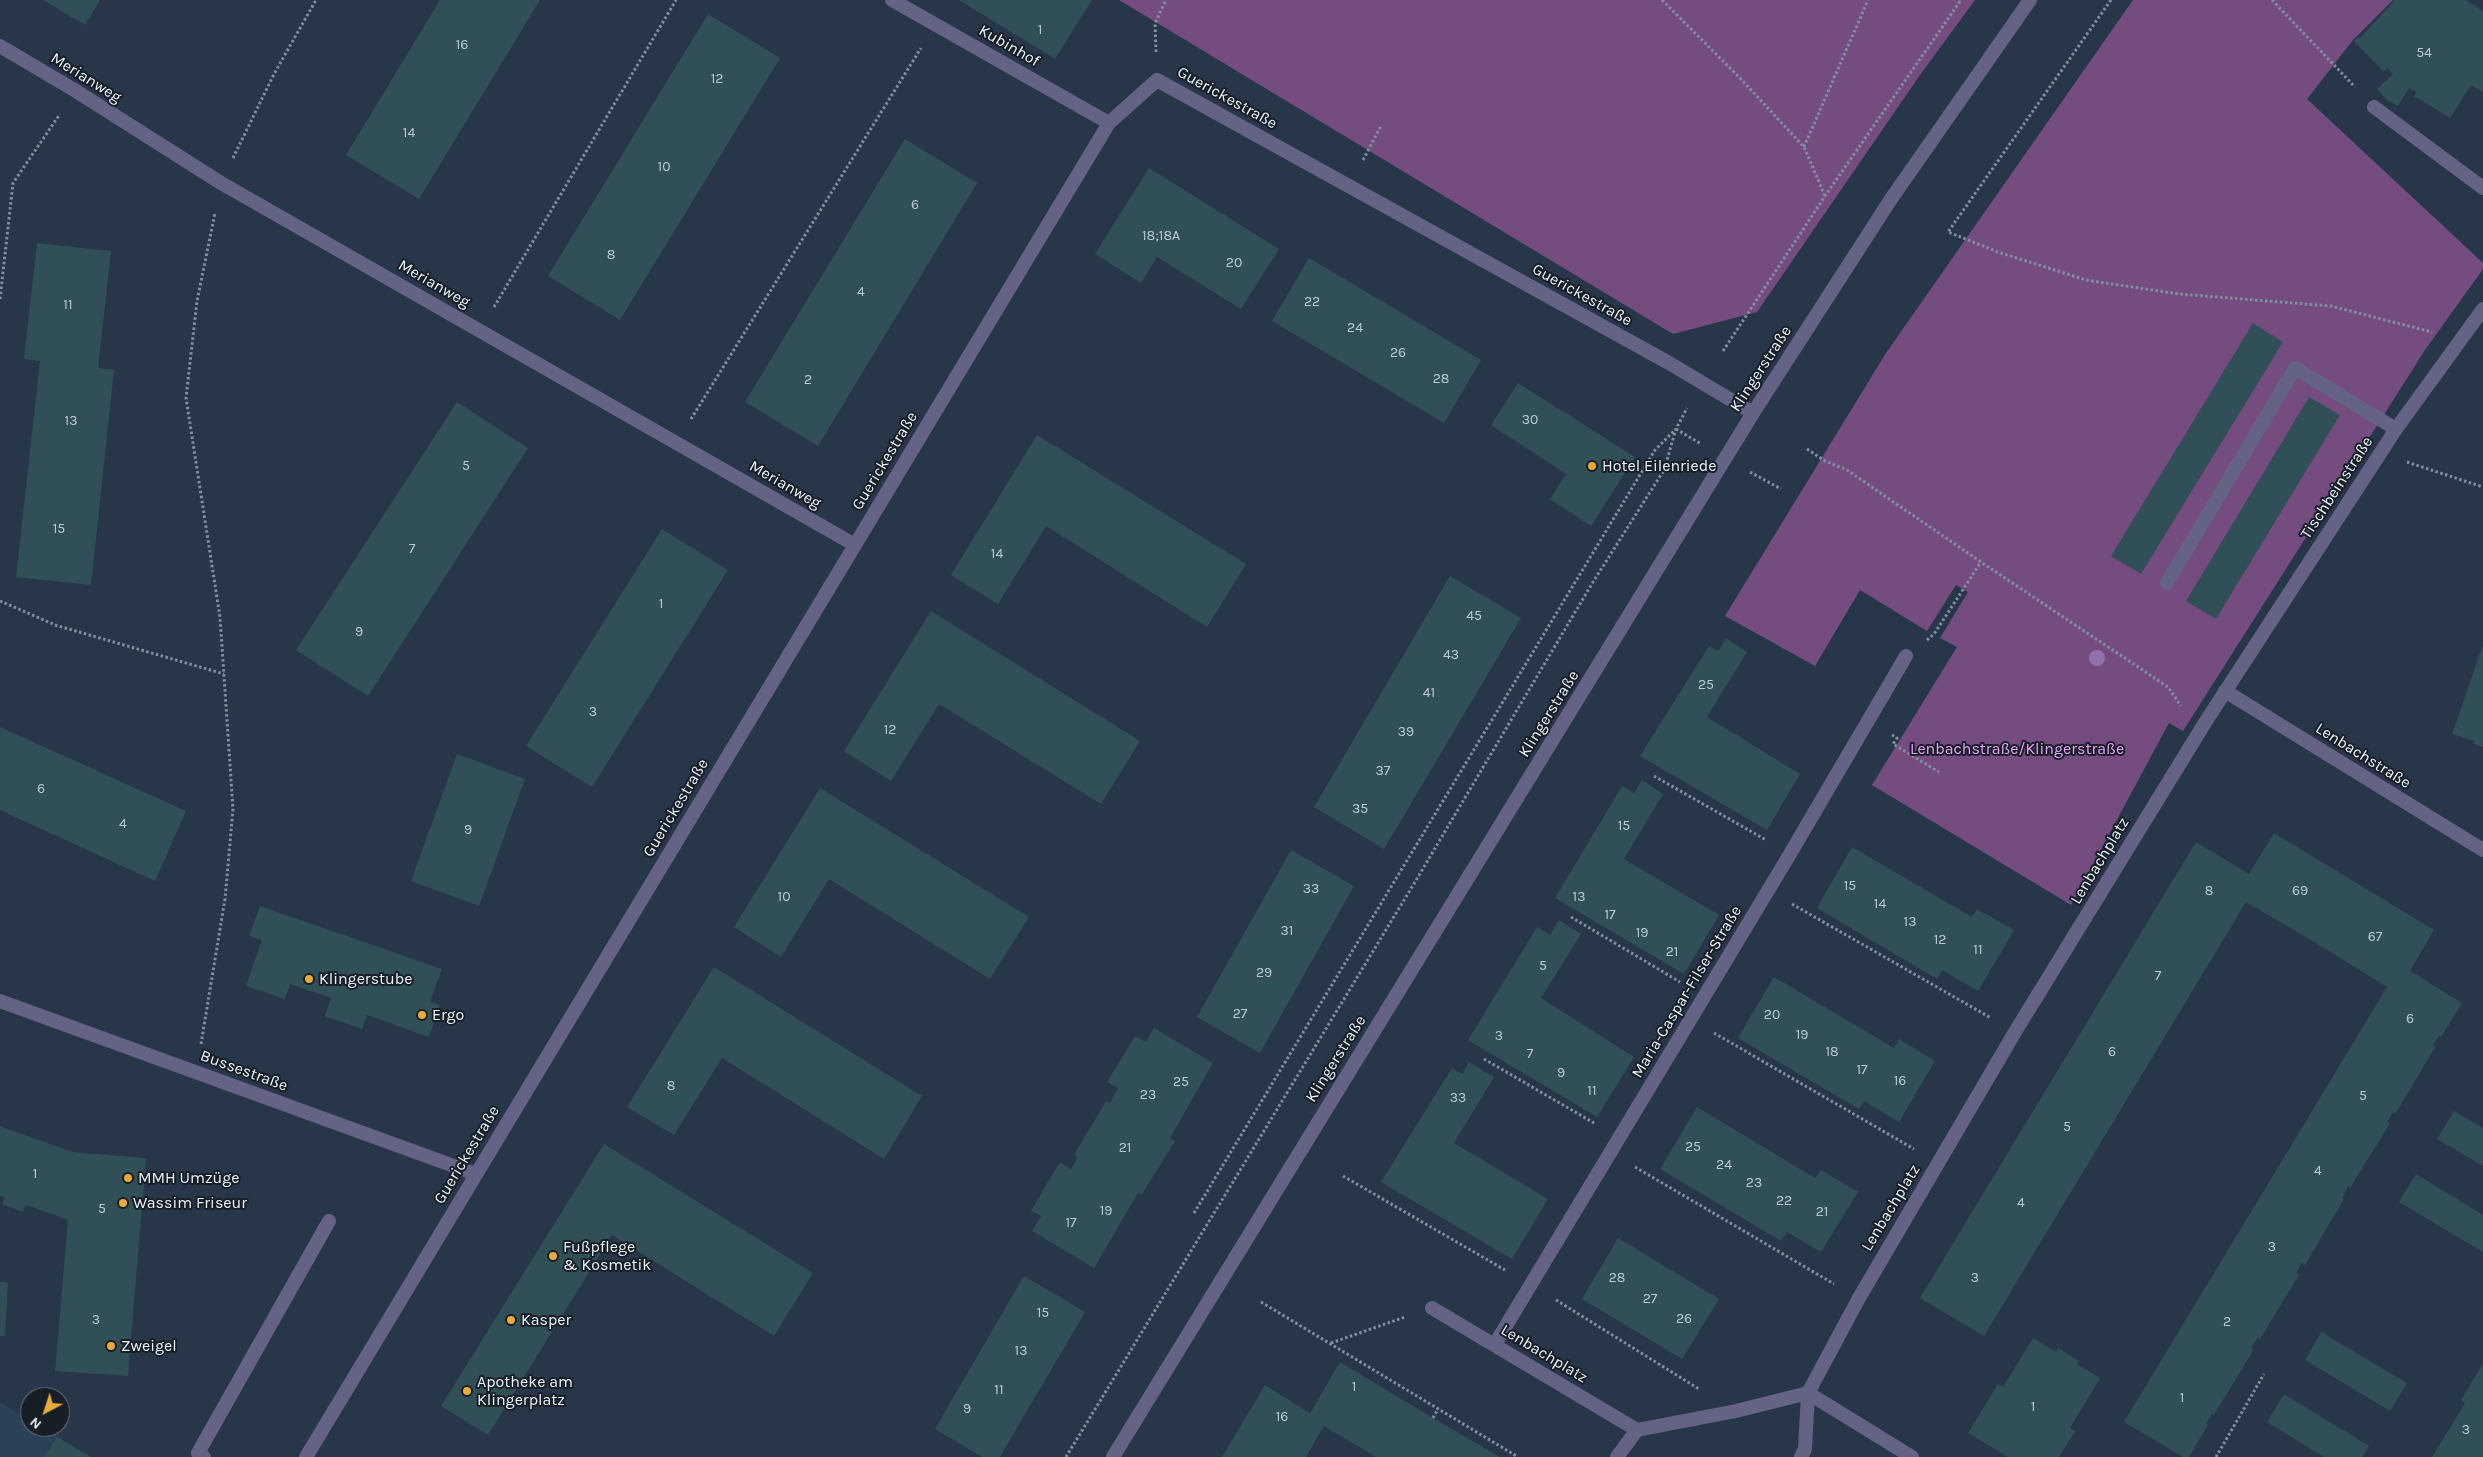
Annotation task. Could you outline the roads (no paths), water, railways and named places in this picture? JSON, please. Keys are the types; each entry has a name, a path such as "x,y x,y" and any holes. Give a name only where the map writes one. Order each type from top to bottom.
{"street":[{"name":"Kubinhof","path":"892,0 1109,123"},
{"name":"Klingerstraße","path":"1113,1457 1753,413 1892,199 2030,0"},
{"name":"Merianweg","path":"0,46 76,91 221,183 855,545"},
{"name":"Guerickestraße","path":"306,1457 1109,123 1157,80 1669,363 1753,413"},
{"path":"2374,107 2483,188"},
{"name":"Tischbeinstraße","path":"2225,691 2396,429 2483,309"},
{"path":"2167,583 2296,368 2396,429"},
{"name":"Maria-Caspar-Filser-Straße","path":"1495,1344 1691,1020 1906,656"},
{"name":"Lenbachstraße","path":"2225,691 2483,850"},
{"name":"Lenbachplatz","path":"1808,1393 1858,1298 2015,1032 2225,691"},
{"name":"Bussestraße","path":"0,1001 476,1174"},
{"path":"204,1457 198,1453 329,1221"},
{"name":"Lenbachplatz","path":"1432,1308 1637,1430"},
{"path":"1801,1457 1806,1449 1808,1393"},
{"path":"1617,1457 1637,1430 1736,1411 1808,1393 1912,1457"}],"place":[{"name":"Hotel Eilenriede","path":"1592,466"},
{"name":"Klingerstube","path":"309,979"},
{"name":"Ergo","path":"422,1015"},
{"name":"MMH Umzüge","path":"128,1178"},
{"name":"Wassim Friseur","path":"123,1203"},
{"name":"Fußpflege & Kosmetik","path":"553,1256"},
{"name":"Kasper","path":"511,1320"},
{"name":"Zweigel","path":"111,1346"},
{"name":"Apotheke am Klingerplatz","path":"467,1391"}],"park label":[{"name":"Lenbachstraße/Klingerstraße","path":"2017,749"}]}
